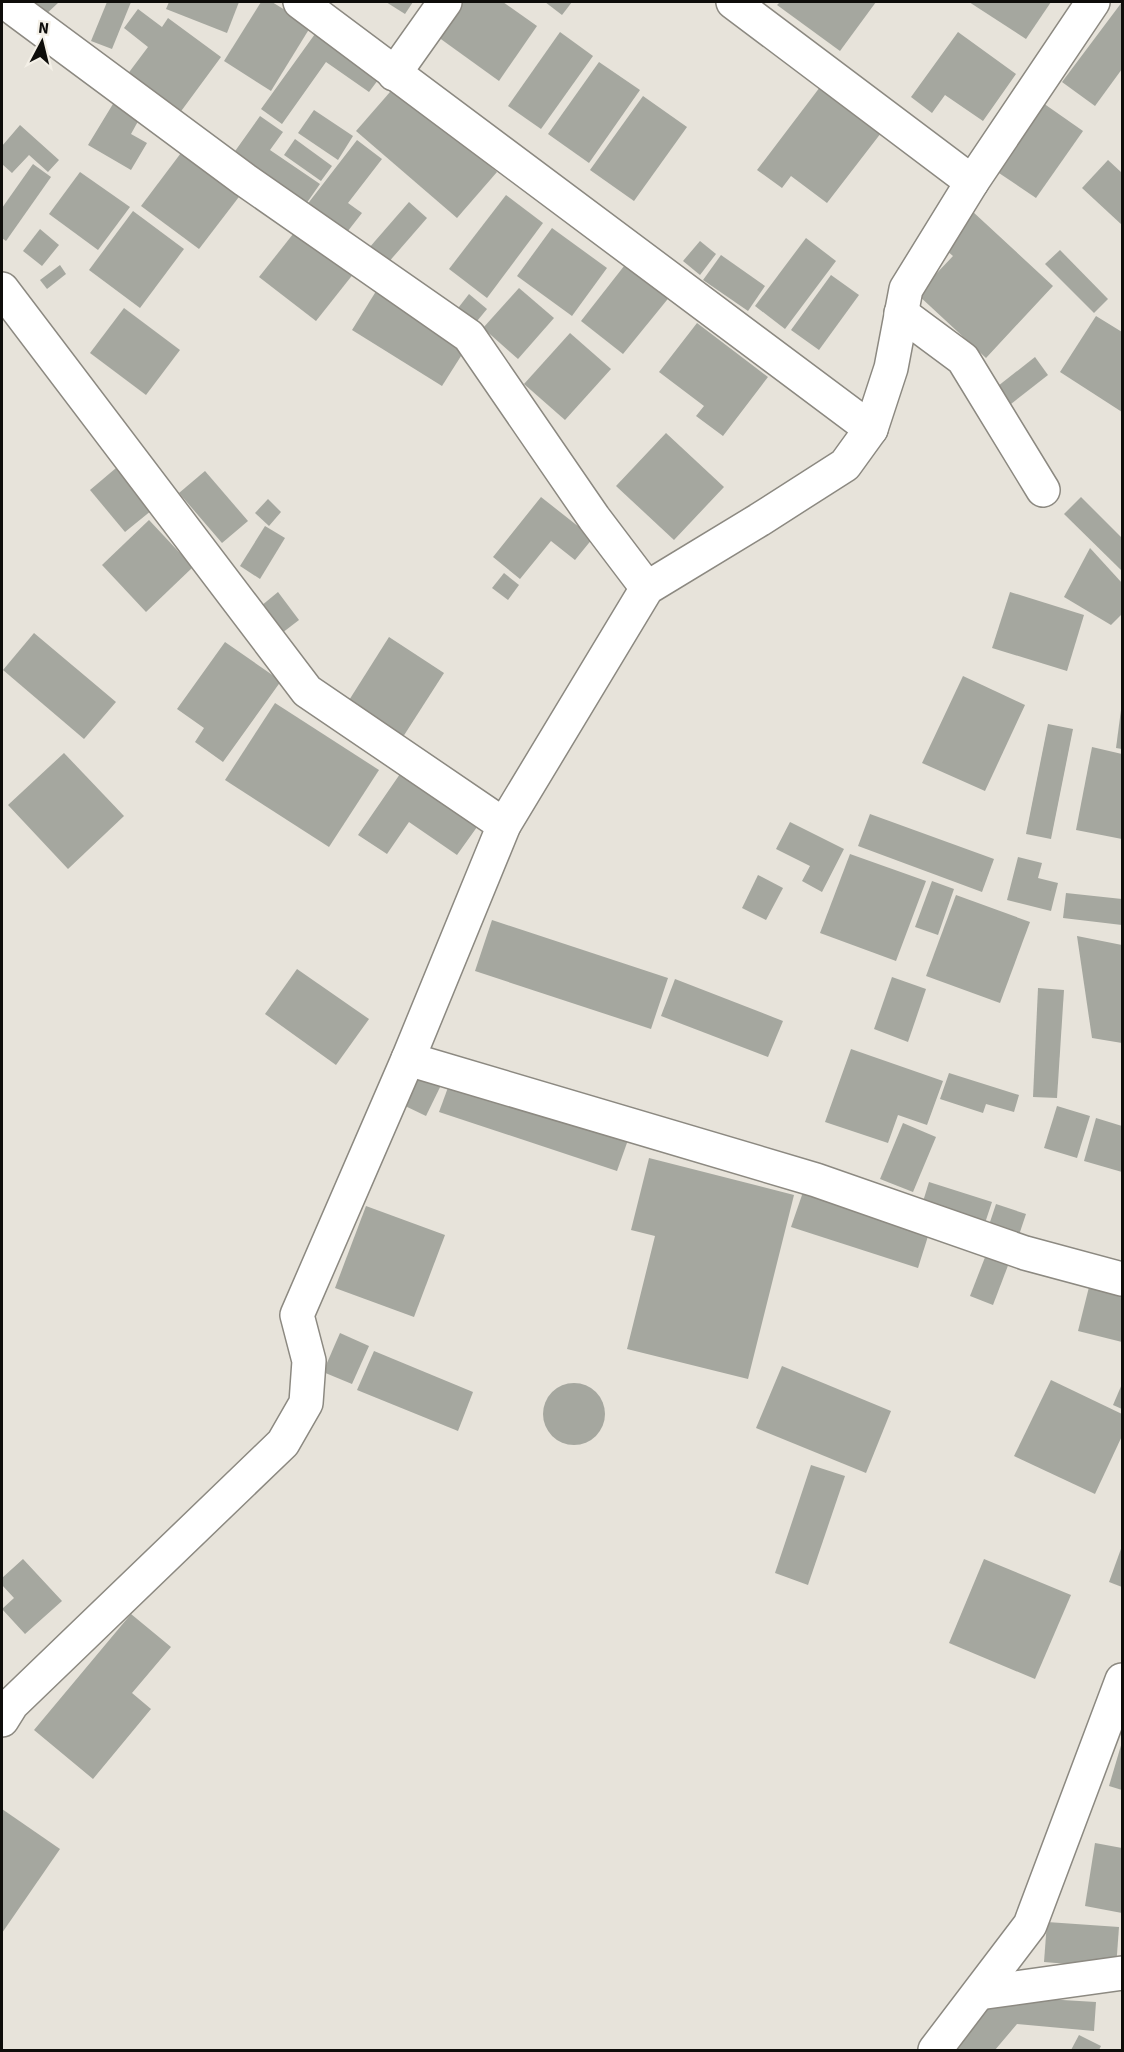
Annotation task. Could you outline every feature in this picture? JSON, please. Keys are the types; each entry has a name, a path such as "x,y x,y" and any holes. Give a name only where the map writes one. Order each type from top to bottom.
{"street":[{"path":"4,2 245,180 469,336 594,518 647,588"},
{"path":"300,2 872,429"},
{"path":"394,74 445,2"},
{"path":"733,2 972,182"},
{"path":"2,1720 12,1704 283,1443 306,1403 309,1361 297,1315 408,1059 504,825 647,588 845,465 872,429 891,368 906,289 972,182 1093,2"},
{"path":"2,289 307,691 504,825"},
{"path":"901,313 963,358 1043,490"},
{"path":"408,1059 816,1180 1025,1253 1122,1279"},
{"path":"935,2050 1030,1925 1122,1680"},
{"path":"978,1993 1122,1973"}],"building":[{"path":"24,2 59,2 41,19"},
{"path":"107,2 131,2 112,49 91,41"},
{"path":"169,2 239,2 227,33 166,9"},
{"path":"261,2 272,2 311,26 271,91 224,61"},
{"path":"386,2 413,2 405,14"},
{"path":"463,2 503,2 537,26 499,81 438,37"},
{"path":"545,2 572,2 562,15"},
{"path":"780,2 876,2 840,51 777,5"},
{"path":"969,2 1051,2 1026,39"},
{"path":"1122,2 1122,69 1095,106 1062,82"},
{"path":"138,9 162,27 168,18 221,57 179,114 127,75 148,47 124,28"},
{"path":"320,27 384,72 369,92 326,62 282,124 261,109"},
{"path":"560,32 593,56 541,129 508,106"},
{"path":"958,32 1016,74 983,121 945,95 932,113 911,97"},
{"path":"599,62 640,90 589,163 548,134"},
{"path":"397,84 497,172 457,218 356,131"},
{"path":"820,87 881,133 827,203 791,176 782,188 757,170"},
{"path":"643,96 687,127 634,201 590,170"},
{"path":"116,99 142,114 131,134 147,143 131,170 88,145"},
{"path":"1043,103 1083,131 1036,198 996,171"},
{"path":"314,110 353,136 338,160 298,133"},
{"path":"260,116 283,132 270,150 320,184 306,204 233,154"},
{"path":"20,125 59,160 48,172 29,155 12,173 2,164 2,146"},
{"path":"295,139 332,166 321,181 284,155"},
{"path":"357,140 382,159 348,203 362,213 344,236 306,206"},
{"path":"187,145 245,189 199,249 141,206"},
{"path":"1108,160 1122,173 1122,225 1082,188"},
{"path":"33,164 51,177 6,241 2,238 2,208"},
{"path":"80,172 130,207 98,250 49,214"},
{"path":"506,195 543,223 487,298 449,269"},
{"path":"409,202 427,218 387,264 369,248"},
{"path":"133,211 184,249 140,308 89,270"},
{"path":"972,211 1053,286 986,358 917,294 953,256 940,245"},
{"path":"301,224 358,268 316,321 259,277"},
{"path":"552,228 607,268 572,316 517,276"},
{"path":"40,229 59,245 42,266 23,251"},
{"path":"806,238 836,261 785,329 755,306"},
{"path":"700,241 716,254 700,275 683,261"},
{"path":"1060,250 1108,299 1094,313 1045,264"},
{"path":"721,255 765,286 748,311 703,280"},
{"path":"628,261 671,295 623,354 581,321"},
{"path":"60,265 66,274 47,289 40,280"},
{"path":"831,275 859,295 819,350 791,330"},
{"path":"378,288 468,345 442,386 352,330"},
{"path":"519,288 554,318 518,359 483,328"},
{"path":"469,294 487,309 473,326 455,312"},
{"path":"124,308 180,350 146,395 90,353"},
{"path":"1096,316 1122,332 1122,412 1060,372"},
{"path":"697,323 768,377 723,436 696,416 704,406 659,372"},
{"path":"570,333 611,369 565,420 524,384"},
{"path":"1035,357 1048,375 1011,404 998,386"},
{"path":"666,433 724,487 674,540 616,486"},
{"path":"122,463 157,506 125,532 90,490"},
{"path":"205,471 248,521 222,543 179,493"},
{"path":"541,497 593,538 575,560 551,541 520,579 493,557"},
{"path":"1081,497 1122,538 1121,570 1064,514"},
{"path":"268,499 281,512 269,526 255,513"},
{"path":"149,520 193,567 146,612 102,565"},
{"path":"265,526 285,538 260,579 240,566"},
{"path":"1090,548 1122,583 1122,614 1111,625 1064,597"},
{"path":"504,573 519,585 508,600 492,588"},
{"path":"278,592 299,620 282,633 261,606"},
{"path":"1010,592 1084,615 1067,671 992,648"},
{"path":"34,633 116,702 84,739 3,670"},
{"path":"389,637 444,673 401,740 346,705"},
{"path":"225,642 281,681 223,762 195,742 204,728 177,709"},
{"path":"963,676 1025,705 985,791 922,763"},
{"path":"275,703 379,770 329,847 225,780"},
{"path":"1122,710 1122,749 1116,748"},
{"path":"1048,724 1073,729 1051,839 1026,834"},
{"path":"1092,747 1122,754 1122,839 1076,830"},
{"path":"64,753 124,816 68,869 8,805"},
{"path":"400,774 477,827 457,855 409,822 387,854 358,835"},
{"path":"870,814 994,859 982,892 858,846"},
{"path":"790,822 844,849 822,892 802,881 810,866 776,849"},
{"path":"850,854 926,881 896,961 820,933"},
{"path":"1018,857 1042,863 1038,878 1058,883 1051,911 1007,900"},
{"path":"758,875 783,888 766,920 742,908"},
{"path":"932,881 954,889 938,935 915,927"},
{"path":"1066,893 1122,899 1122,925 1063,918"},
{"path":"956,895 1030,922 1000,1003 926,976"},
{"path":"492,920 668,978 651,1029 475,971"},
{"path":"1077,936 1122,945 1122,1043 1092,1038"},
{"path":"297,969 369,1019 336,1065 265,1014"},
{"path":"892,977 926,989 908,1042 874,1029"},
{"path":"675,979 783,1021 768,1057 661,1016"},
{"path":"1038,988 1064,990 1057,1098 1033,1097"},
{"path":"851,1049 943,1081 927,1125 898,1115 888,1143 825,1122"},
{"path":"419,1068 444,1079 426,1116 401,1104"},
{"path":"949,1073 1019,1095 1014,1112 986,1104 983,1113 940,1099"},
{"path":"450,1082 628,1140 617,1171 439,1112"},
{"path":"1057,1106 1090,1116 1077,1158 1044,1148"},
{"path":"1096,1118 1122,1126 1122,1172 1084,1161"},
{"path":"903,1123 936,1137 913,1192 880,1179"},
{"path":"649,1158 794,1195 748,1379 627,1349 655,1236 631,1230"},
{"path":"929,1182 992,1202 983,1229 921,1208"},
{"path":"803,1192 929,1233 918,1268 791,1227"},
{"path":"996,1204 1026,1214 1018,1238 988,1228"},
{"path":"366,1206 445,1235 414,1317 335,1288"},
{"path":"989,1247 1012,1255 993,1305 970,1296"},
{"path":"1091,1279 1122,1287 1122,1342 1078,1331"},
{"path":"340,1333 369,1346 352,1384 323,1372"},
{"path":"374,1351 473,1392 458,1431 357,1390"},
{"path":"782,1366 891,1411 866,1473 756,1428"},
{"path":"1051,1380 1122,1414 1122,1436 1095,1494 1014,1456"},
{"path":"574,1383 596,1392 605,1414 596,1436 574,1445 552,1436 543,1414 552,1392"},
{"path":"1122,1384 1122,1409 1113,1405"},
{"path":"811,1465 845,1476 808,1585 775,1573"},
{"path":"1122,1546 1122,1587 1109,1582"},
{"path":"23,1559 62,1601 25,1634 2,1609 14,1598 2,1585 2,1578"},
{"path":"984,1559 1071,1595 1035,1679 949,1643"},
{"path":"131,1614 171,1647 132,1693 151,1709 93,1779 34,1730"},
{"path":"1122,1742 1122,1790 1109,1786"},
{"path":"2,1809 60,1849 2,1933"},
{"path":"1095,1843 1122,1848 1122,1913 1085,1906"},
{"path":"1047,1922 1119,1927 1116,1968 1044,1962"},
{"path":"997,1996 1096,2002 1094,2031 1017,2024 995,2050 952,2050"},
{"path":"1079,2035 1101,2046 1099,2050 1071,2050"}]}
